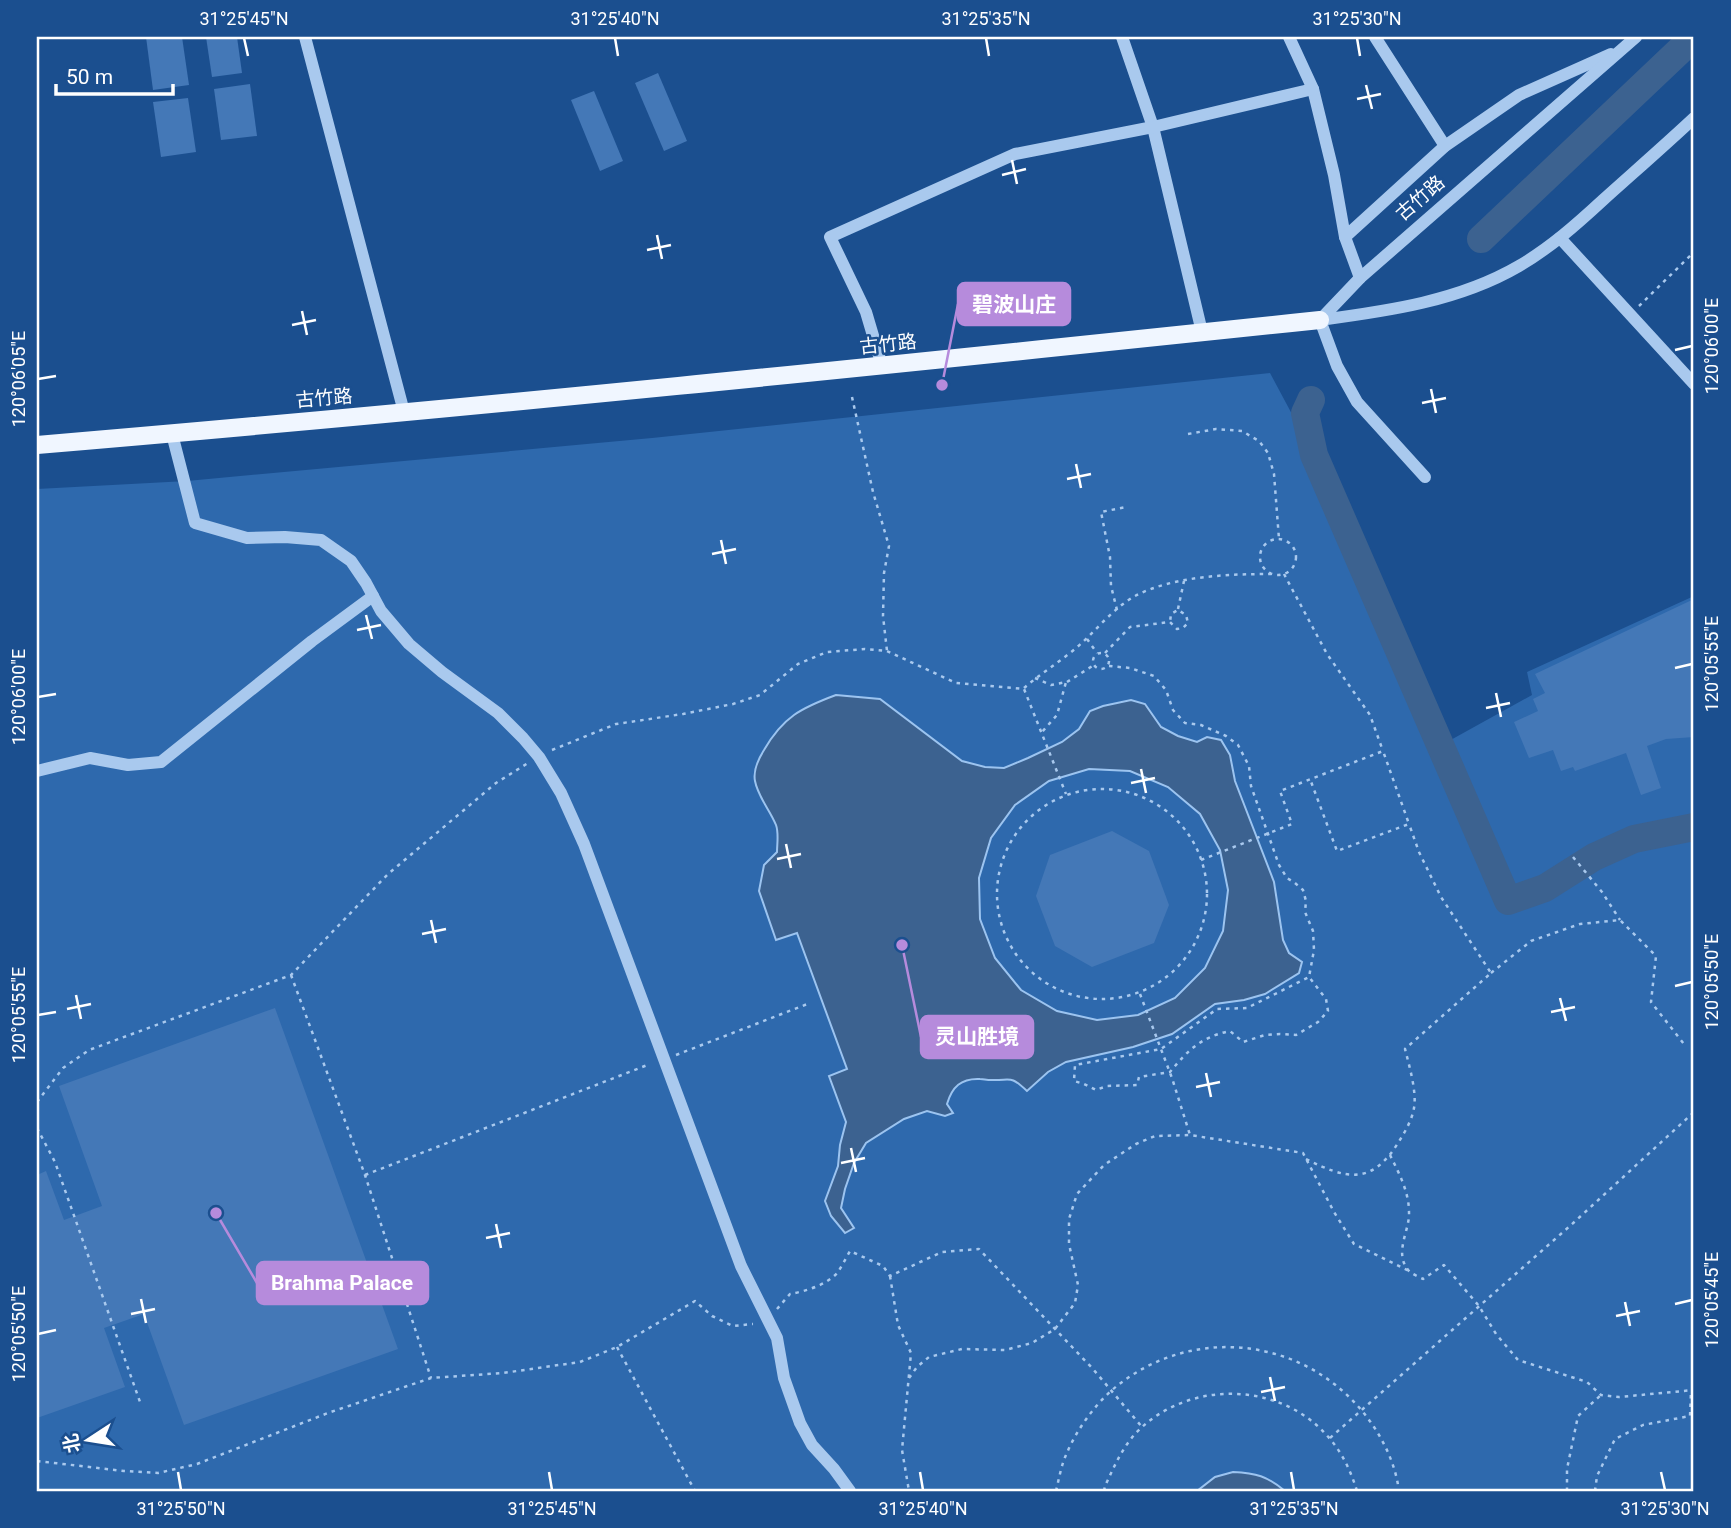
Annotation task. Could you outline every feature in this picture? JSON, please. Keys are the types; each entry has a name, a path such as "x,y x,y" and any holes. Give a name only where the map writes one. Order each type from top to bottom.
{"main road":[{"name":"古竹路","path":"37,445 882,366 1320,320"}],"street":[{"path":"305,37 404,412"},
{"path":"1122,37 1153,127 1202,332"},
{"path":"1289,37 1313,89 1334,175 1345,237 1360,278"},
{"path":"1375,37 1445,146"},
{"name":"古竹路","path":"1320,320 1360,278 1636,37"},
{"path":"1345,237 1445,146 1519,95 1624,48"},
{"path":"882,366 866,312 830,237 1015,154 1153,127 1313,89"},
{"path":"1425,477 1357,402 1337,366 1320,320 1429,302 1475,287 1519,266 1560,238 1694,118"},
{"path":"1560,238 1694,384"},
{"path":"172,434 195,523 247,538 321,540 351,561 381,611 409,644 498,713 539,757 561,793 584,844 741,1266 777,1338 784,1378 800,1423 812,1445 850,1491"},
{"path":"37,771 90,758 128,765 161,762 312,641 373,596"}],"path":[{"path":"1630,314 1694,252"},
{"path":"852,397 888,546 883,616 887,650"},
{"path":"1188,434 1216,429 1242,430 1259,441 1268,453 1274,474 1279,539"},
{"path":"1117,610 1101,512 1126,507"},
{"path":"37,1102 63,1068 89,1050 291,975 388,874 496,783 569,742 616,724 733,704 760,695 798,664 827,652 887,650 956,683 1024,688 1056,665 1133,597 1159,585 1184,581 1245,574 1284,574 1294,566 1296,554 1290,544 1279,539 1268,543 1261,553 1262,565 1271,573"},
{"path":"1284,574 1327,654 1370,715 1419,852 1441,897 1491,973"},
{"path":"1170,622 1171,614 1178,610 1184,581"},
{"path":"1170,622 1177,629 1188,623 1186,615 1178,610"},
{"path":"1105,653 1130,627 1170,622"},
{"path":"1086,638 1097,653"},
{"path":"1094,666 1093,657 1097,653 1105,653 1110,658 1109,666"},
{"path":"1035,678 1051,685 1066,682 1094,666"},
{"path":"1094,666 1101,670 1109,666 1130,668 1154,676 1166,690 1173,710 1185,723 1201,725 1226,736 1238,745 1249,766 1251,786 1279,865 1287,878 1303,890 1306,901 1304,912 1313,931 1314,950 1309,977 1326,999 1328,1011 1318,1022 1296,1035 1265,1035 1243,1042 1230,1031 1217,1034 1186,1052 1170,1072 1139,1077 1137,1085 1107,1086 1096,1090 1074,1082 1075,1065 1160,1047 1217,1009 1247,1008 1309,977"},
{"path":"1042,732 1057,715 1066,682"},
{"path":"1024,688 1066,794"},
{"path":"1201,859 1292,824 1280,791 1383,751"},
{"path":"1310,779 1337,852 1409,824"},
{"path":"1111,788 1135,793 1157,804 1176,819 1191,838 1201,859 1206,882 1202,928 1192,949 1178,967 1160,982 1140,993 1115,999 1090,999 1065,993 1042,982 1023,965 1009,944 999,920 996,894 999,869 1008,845 1022,824 1041,807 1066,794 1087,789 1111,788"},
{"path":"1573,857 1602,892 1620,920 1656,956 1651,1002 1684,1044"},
{"path":"1306,1159 1332,1172 1354,1176 1375,1169 1391,1155 1405,1131 1414,1107 1412,1077 1405,1049 1491,973 1531,942 1580,924 1620,920"},
{"path":"291,975 365,1175 430,1378"},
{"path":"1140,993 1190,1135"},
{"path":"365,1175 810,1003"},
{"path":"1330,1438 1694,1112"},
{"path":"37,1128 55,1163 140,1402"},
{"path":"909,1378 929,1357 962,1349 1005,1350 1032,1343 1055,1329 1075,1303 1078,1285 1069,1244 1069,1219 1077,1194 1104,1165 1136,1144 1155,1136 1190,1135 1303,1153 1354,1244 1423,1279 1444,1265 1479,1306 1496,1334 1518,1360 1587,1382 1601,1395 1619,1397 1692,1390 1690,1416 1643,1425 1615,1440 1597,1476 1595,1491"},
{"path":"1391,1155 1403,1183 1409,1213 1402,1244 1404,1261 1409,1271"},
{"path":"890,1276 942,1252 979,1249 1112,1391 1142,1427"},
{"path":"37,1461 158,1473 197,1464 328,1412 430,1378 503,1373 580,1362 617,1347 695,1301 712,1316 733,1326 754,1324 777,1309 790,1294 803,1292 837,1273 850,1251 883,1266 890,1276 898,1325 911,1353 902,1450 909,1491"},
{"path":"617,1347 695,1491"},
{"path":"1056,1491 1065,1456 1085,1421 1112,1391 1144,1368 1181,1353 1220,1347 1260,1350 1298,1362 1333,1382 1362,1409 1383,1441 1397,1477 1399,1491"},
{"path":"1104,1491 1120,1454 1142,1427 1170,1407 1203,1395 1238,1393 1272,1399 1304,1415 1330,1438 1348,1466 1357,1491"},
{"path":"1567,1491 1567,1469 1578,1416 1601,1395"}],"shaded area":[{"path":"1270,373 1301,431 1438,747 1532,695 1527,672 1694,596 1694,1491 37,1491 37,489 187,481 652,438"},
{"path":"836,695 880,699 962,761 985,767 1004,768 1028,758 1062,742 1079,729 1090,711 1131,700 1145,704 1161,727 1178,736 1197,742 1207,737 1221,740 1230,755 1235,781 1274,882 1283,940 1289,953 1302,962 1299,973 1265,994 1215,1004 1172,1034 1133,1047 1066,1062 1048,1072 1027,1091 1010,1079 973,1079 963,1082 955,1088 947,1104 953,1113 945,1116 927,1111 904,1119 866,1143 854,1163 845,1189 841,1208 854,1228 845,1233 831,1216 825,1201 838,1166 846,1122 829,1076 847,1069 797,933 776,940 759,891 764,865 777,852 778,835 776,825 757,787 757,765 778,729 803,709","holes":["1089,769 1130,771 1168,787 1200,814 1220,850 1228,890 1223,931 1205,968 1175,998 1138,1015 1097,1020 1057,1011 1021,990 995,958 980,919 979,878 991,838 1015,805 1049,781"]},
{"path":"1233,1472 1261,1476 1285,1491 1197,1491 1215,1477"}],"building":[{"path":"146,37 182,37 189,85 153,90"},
{"path":"206,37 237,37 242,73 212,77"},
{"path":"658,73 687,141 664,151 635,83"},
{"path":"250,84 257,136 221,140 214,89"},
{"path":"594,91 623,161 600,171 571,100"},
{"path":"188,98 196,152 161,157 153,102"},
{"path":"1694,599 1694,737 1666,739 1647,746 1661,788 1641,795 1626,753 1575,771 1573,767 1561,771 1553,750 1529,758 1514,722 1538,711 1533,699 1545,693 1535,674"},
{"path":"1112,831 1149,851 1169,905 1154,943 1092,967 1055,946 1036,896 1050,855"},
{"path":"275,1008 398,1349 184,1425 144,1314 104,1328 125,1387 37,1418 37,1175 46,1171 64,1220 102,1206 59,1086"}],"waterway":[{"path":"1481,239 1694,37"},
{"path":"1311,400 1305,413 1314,455 1508,901 1545,888 1594,857 1634,839 1694,827"}],"place":[{"name":"碧波山庄","path":"942,385"},
{"name":"灵山胜境","path":"902,945"},
{"name":"Brahma Palace","path":"216,1213"}]}
